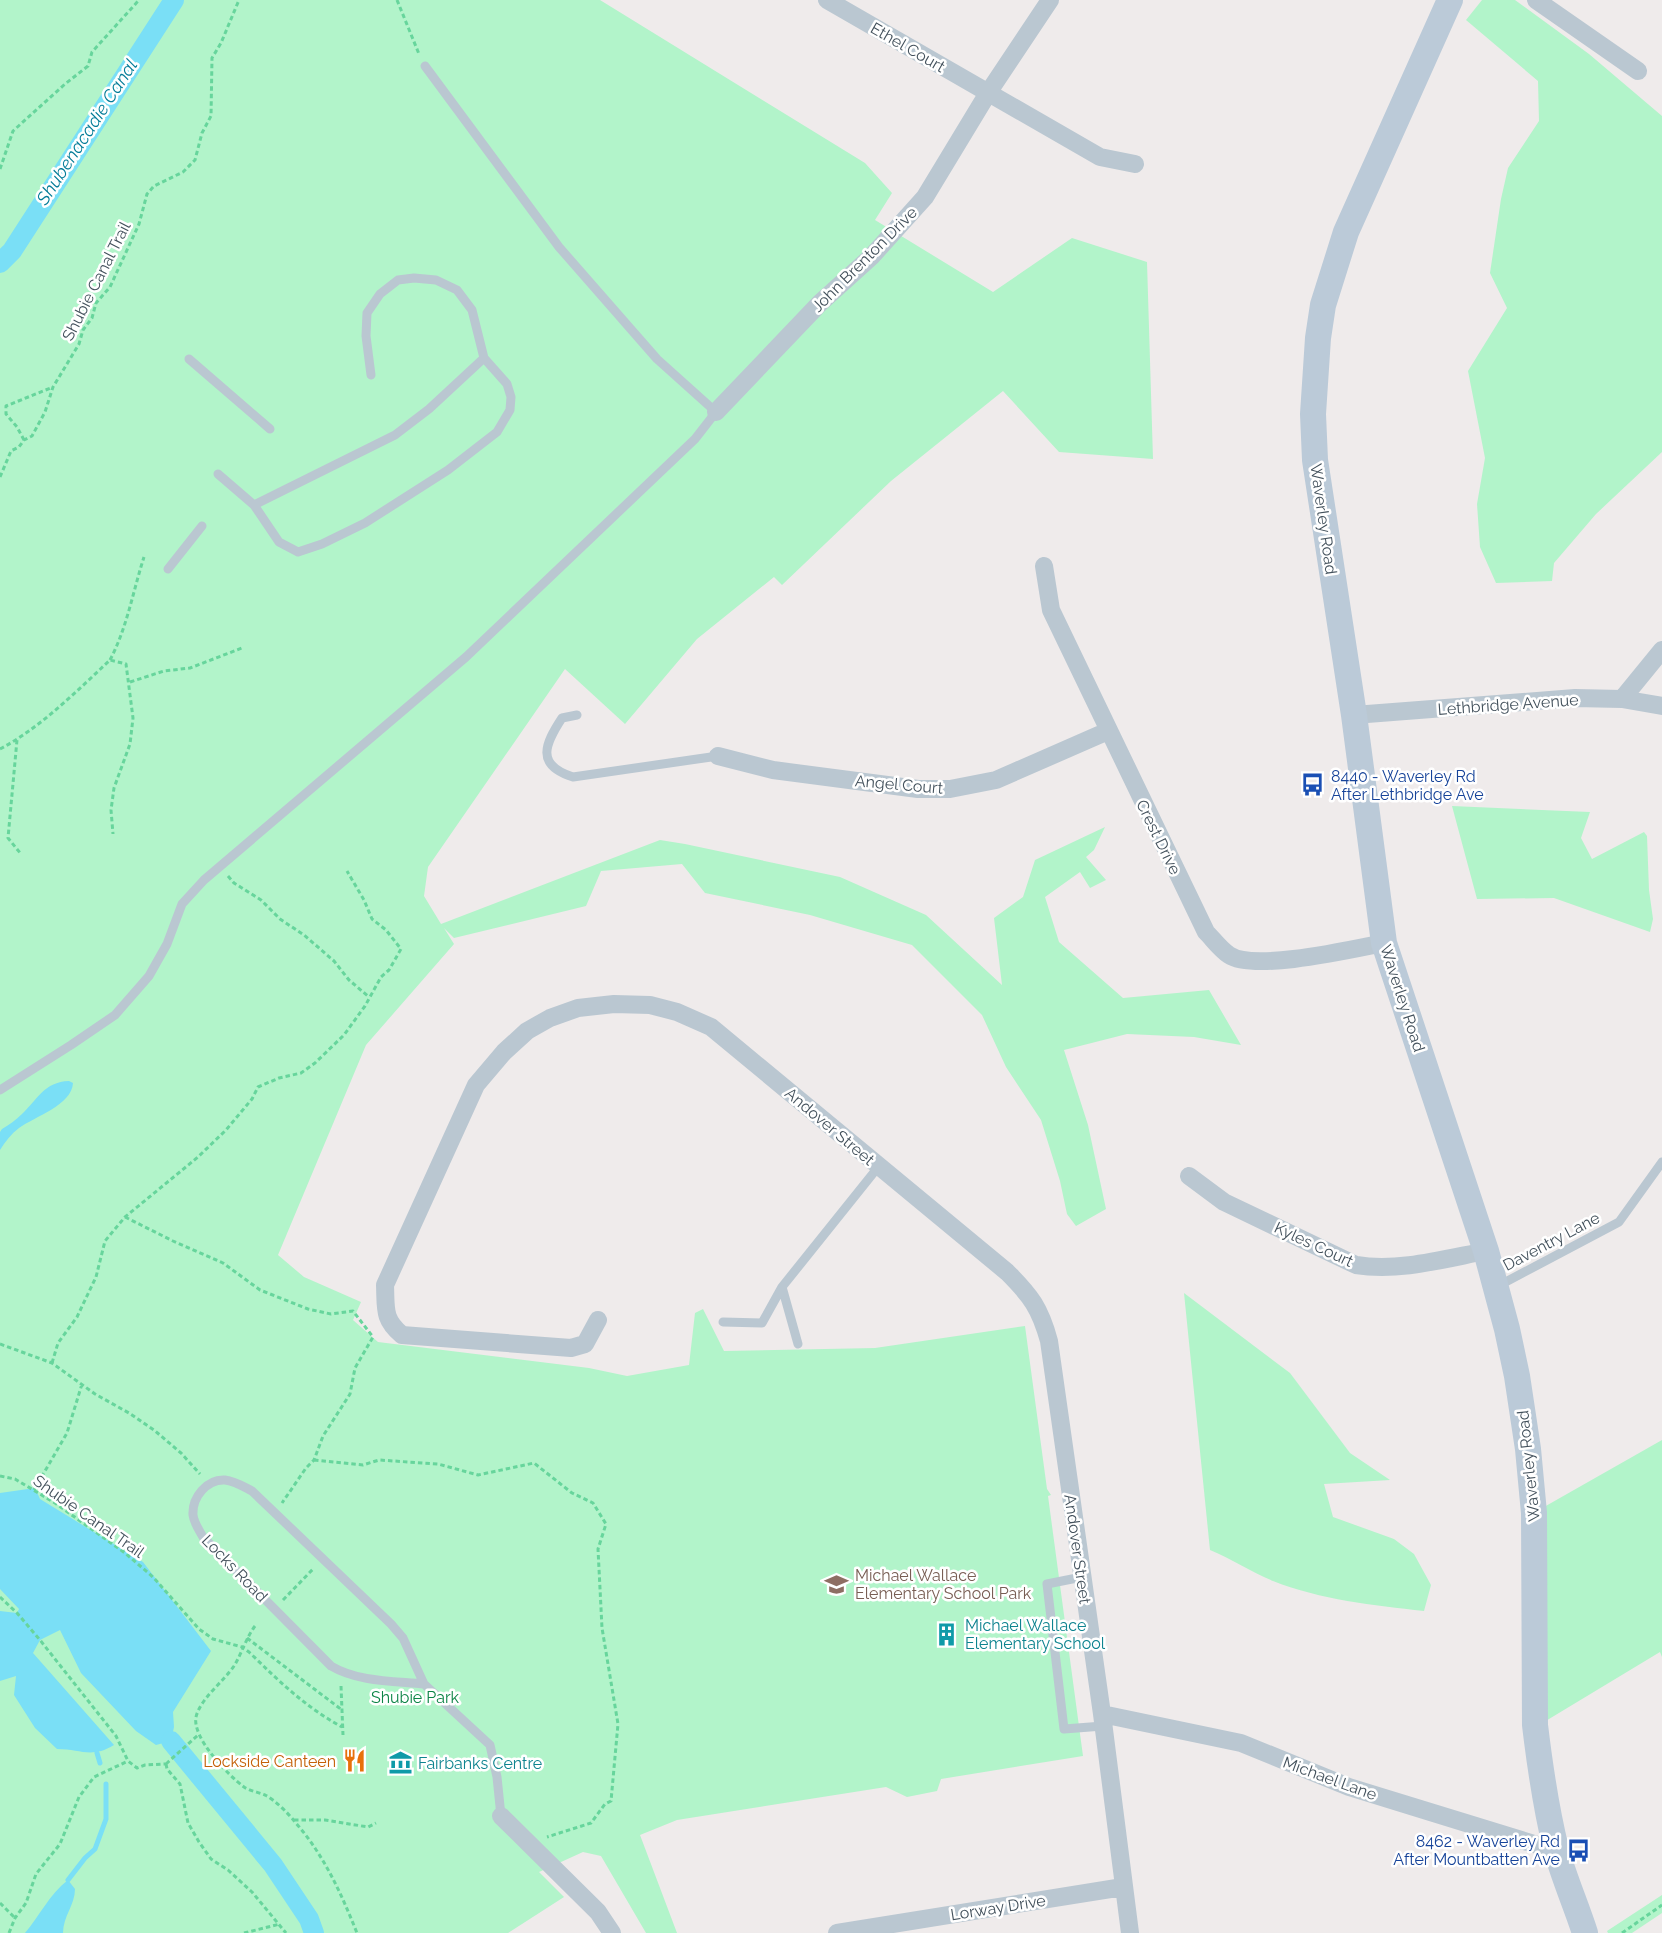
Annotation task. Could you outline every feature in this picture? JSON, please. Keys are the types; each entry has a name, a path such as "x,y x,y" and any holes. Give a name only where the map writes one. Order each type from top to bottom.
{"main road":[{"name":"Waverley Road","path":"1450,0 1346,232 1326,294 1318,338 1313,414 1315,460 1354,715 1384,943 1486,1251 1517,1376 1528,1449 1534,1513 1536,1725 1545,1798 1557,1851 1585,1933"}],"street":[{"name":"Ethel Court","path":"827,0 1100,157 1135,164"},
{"name":"John Brenton Drive","path":"717,412 820,303 872,256 925,197 988,93 1050,0"},
{"path":"1536,0 1638,71"},
{"name":"Crest Drive","path":"1044,566 1051,610 1206,932 1229,956 1250,961 1304,957 1384,943"},
{"path":"1622,699 1662,650"},
{"name":"Lethbridge Avenue","path":"1354,715 1575,698 1622,699 1662,706"},
{"name":"Angel Court","path":"718,756 773,770 918,789 950,789 996,780 1108,731"},
{"name":"Andover Street","path":"598,1320 585,1344 570,1348 402,1335 391,1325 387,1313 385,1286 476,1085 504,1052 527,1031 550,1018 578,1008 614,1004 650,1005 686,1016 711,1027 1027,1291 1042,1315 1049,1341 1130,1933"},
{"name":"Kyles Court","path":"1190,1176 1224,1203 1356,1265 1376,1268 1486,1251"},
{"name":"Michael Lane","path":"1102,1720 1241,1743 1349,1787 1557,1851"},
{"path":"501,1816 598,1912 612,1933"},
{"name":"Lorway Drive","path":"837,1933 1124,1887"}],"lane":[{"path":"0,1090 115,1015 149,976 167,944 182,904 204,880 466,657 687,447 717,412 657,359 559,247 424,66"},
{"path":"218,474 254,505 279,542 298,552 322,544 365,524 448,470 496,432 510,410 511,398 507,384 484,358 472,310 457,290 436,280 414,278 398,280 380,294 367,313 366,336 371,375"},
{"path":"254,505 395,435 429,409 484,358"},
{"path":"189,359 270,429"},
{"path":"168,569 202,526"},
{"path":"577,716 562,718 549,737 546,751 551,764 560,773 573,777 718,756"},
{"name":"Daventry Lane","path":"1496,1287 1619,1222 1662,1162"},
{"path":"723,1322 762,1323 782,1287 879,1166"},
{"path":"782,1287 798,1344"},
{"path":"210,1484 225,1480 252,1491 392,1624 403,1638 424,1684 490,1745 497,1778 501,1816"},
{"name":"Locks Road","path":"210,1484 200,1491 193,1514 203,1537 331,1666 340,1672 357,1677 424,1684"},
{"path":"1082,1577 1047,1584 1064,1729 1102,1720"}],"path":[{"path":"0,169 13,131 88,66 92,52 139,0"},
{"name":"Shubie Canal Trail","path":"0,477 11,451 32,435 45,412 53,387 79,344 82,330 92,318 96,303 110,287 139,224 147,194 154,186 183,172 195,160 202,133 211,116 212,58 221,43 239,0"},
{"path":"397,0 424,66"},
{"path":"24,441 17,427 6,414 6,406 53,387"},
{"path":"0,748 17,740 82,687 110,660 125,627 128,608 144,557"},
{"path":"130,682 164,671 190,668 242,648"},
{"path":"110,660 126,664 133,718 130,744 114,788 111,810 113,834"},
{"path":"17,740 8,838 21,854"},
{"path":"219,867 234,883 261,900 280,919 304,935 334,961 369,997"},
{"path":"52,1363 58,1343 77,1317 96,1277 105,1241 125,1217 198,1157 226,1130 252,1099 258,1087 279,1078 301,1073 344,1035 381,977 389,970 401,949 386,930 372,919 347,871"},
{"path":"125,1217 173,1242 223,1263 260,1290 308,1309 331,1314 352,1311 373,1337 355,1368 350,1394 322,1436 314,1460 275,1512"},
{"path":"0,1344 52,1363 154,1430 181,1453 210,1484"},
{"path":"34,1490 67,1432 82,1384"},
{"path":"314,1460 363,1465 379,1460 438,1464 478,1475 534,1462 572,1493 593,1503 606,1524 598,1549 602,1628 618,1724 611,1801 605,1804 591,1823 528,1842"},
{"name":"Shubie Canal Trail","path":"0,1476 15,1479 34,1490 125,1553 153,1577 213,1639 242,1647"},
{"path":"295,1587 308,1574"},
{"path":"0,1598 17,1613 40,1640 116,1736 128,1761 137,1768 145,1765 166,1764 198,1735"},
{"path":"255,1626 235,1663 196,1718 198,1735 214,1757 245,1788 267,1796 294,1820 316,1847 335,1880 357,1933"},
{"path":"247,1638 342,1710"},
{"path":"242,1647 289,1691 320,1715 342,1727"},
{"path":"340,1672 343,1735"},
{"path":"9,1933 15,1918 26,1903 36,1874 60,1844 79,1797 94,1778 128,1761"},
{"path":"166,1764 167,1769 180,1784 188,1823 211,1859 228,1870 252,1892 286,1933"},
{"path":"294,1820 325,1820 368,1827 376,1823"},
{"path":"0,1903 15,1918"},
{"path":"1623,1933 1662,1905"},
{"path":"244,1933 280,1924"}],"green space":[{"name":"Shubie Park","path":"0,0 600,0 865,163 892,193 875,220 993,292 1072,238 1147,262 1153,459 1059,452 1003,391 891,481 782,585 774,577 697,639 625,724 565,669 428,867 424,896 441,924 660,840 840,877 926,915 1002,985 994,918 1023,897 1035,860 1105,827 1094,850 1086,857 1106,880 1090,888 1080,872 1045,897 1059,942 1123,998 1209,990 1241,1045 1194,1037 1127,1034 1064,1050 1088,1125 1106,1209 1076,1226 1067,1214 1060,1181 1041,1120 1006,1067 982,1015 912,945 810,915 705,893 682,864 601,871 586,906 454,938 444,928 454,944 366,1045 278,1255 304,1277 361,1302 353,1320 378,1342 589,1368 627,1376 689,1365 695,1313 703,1309 724,1351 875,1348 1025,1326 1047,1489 1051,1495 1048,1496 1083,1756 941,1779 937,1791 907,1797 886,1787 677,1820 640,1835 677,1933 646,1933 601,1856 583,1852 539,1872 564,1897 508,1933 0,1933"},
{"path":"1482,0 1515,0 1589,54 1662,116 1662,452 1596,514 1554,563 1552,581 1496,583 1480,547 1477,504 1485,458 1468,371 1507,308 1490,273 1501,199 1508,168 1539,121 1538,81 1466,20"},
{"path":"1452,806 1590,812 1581,838 1592,859 1644,832 1647,836 1649,890 1653,919 1650,932 1554,898 1477,899"},
{"path":"1184,1293 1290,1373 1350,1453 1390,1480 1324,1484 1333,1517 1394,1539 1414,1554 1431,1585 1424,1611 1347,1601 1310,1593 1273,1581 1210,1550"},
{"path":"1662,1440 1662,1657 1660,1652 1544,1722 1544,1507"},
{"path":"1662,1895 1662,1913 1632,1933 1608,1933 1607,1931"}],"water":[{"path":"69,1081 73,1083 66,1098 51,1110 19,1128 0,1150 2,1129 20,1116 47,1088 53,1084"},
{"path":"35,1488 40,1499 143,1562 211,1651 173,1712 174,1727 171,1741 156,1745 136,1731 81,1673 60,1630 40,1640 33,1653 114,1745 99,1752 57,1749 35,1728 14,1695 16,1676 0,1681 0,1611 17,1613 19,1609 0,1589 0,1493"},
{"path":"68,1880 75,1889 63,1933 25,1933 50,1899"}],"waterway":[{"name":"Shubenacadie Canal","path":"0,263 12,251 174,0"},
{"name":"Shubenacadie Canal","path":"171,1741 273,1865 309,1919 314,1933"},
{"path":"97,1753 100,1763"},
{"path":"68,1880 95,1849 106,1819 106,1784"}],"place":[{"name":"8440 - Waverley Rd After Lethbridge Ave","path":"1313,785"},
{"name":"Michael Wallace Elementary School Park","path":"837,1584"},
{"name":"Michael Wallace Elementary School","path":"947,1634"},
{"name":"Lockside Canteen","path":"354,1761"},
{"name":"Fairbanks Centre","path":"400,1763"},
{"name":"8462 - Waverley Rd After Mountbatten Ave","path":"1578,1850"}]}
